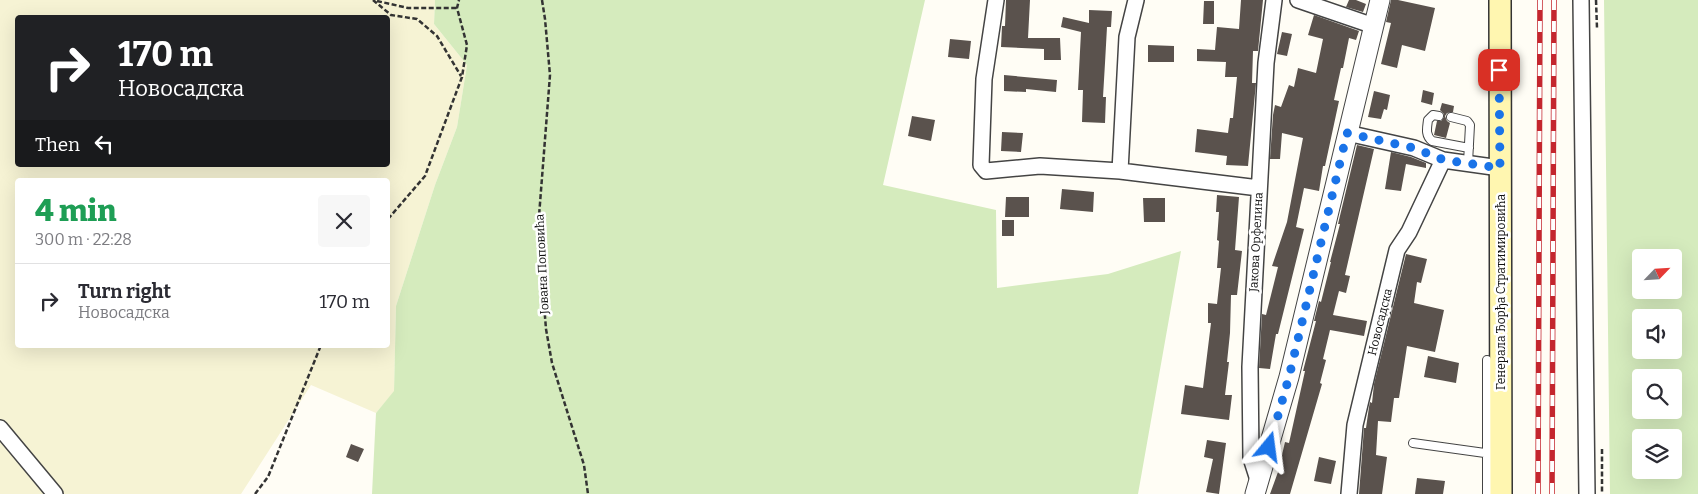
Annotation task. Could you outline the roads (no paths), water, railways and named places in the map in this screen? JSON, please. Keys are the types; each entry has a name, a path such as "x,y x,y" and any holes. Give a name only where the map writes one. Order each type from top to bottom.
{"main road":[{"name":"Генерала Ђорђа Стратимировића","path":"1500,0 1500,168 1494,454 1502,494"}],"street":[{"path":"996,0 984,78 981,165 986,171 1040,166 1120,170 1259,188"},
{"path":"1120,170 1127,37 1136,0"},
{"name":"Јакова Орфелина","path":"1257,488 1251,458 1250,367 1266,63 1274,0"},
{"path":"1298,0 1374,26"},
{"path":"1257,488 1289,377 1380,0"},
{"path":"1581,0 1587,494"},
{"path":"1347,133 1414,148 1444,160 1500,168"},
{"name":"Новосадска","path":"1349,494 1355,425 1397,250 1409,232 1444,160"},
{"path":"0,428 55,494"}],"lane":[{"path":"1438,116 1433,115 1428,120 1426,134 1428,138 1432,141 1469,148"},
{"path":"1452,118 1467,121 1470,124 1468,163"},
{"path":"1487,360 1494,454 1487,494"},
{"path":"1413,443 1494,454"}],"railway":[{"path":"1538,494 1540,0"},
{"path":"1552,494 1554,0"}]}
